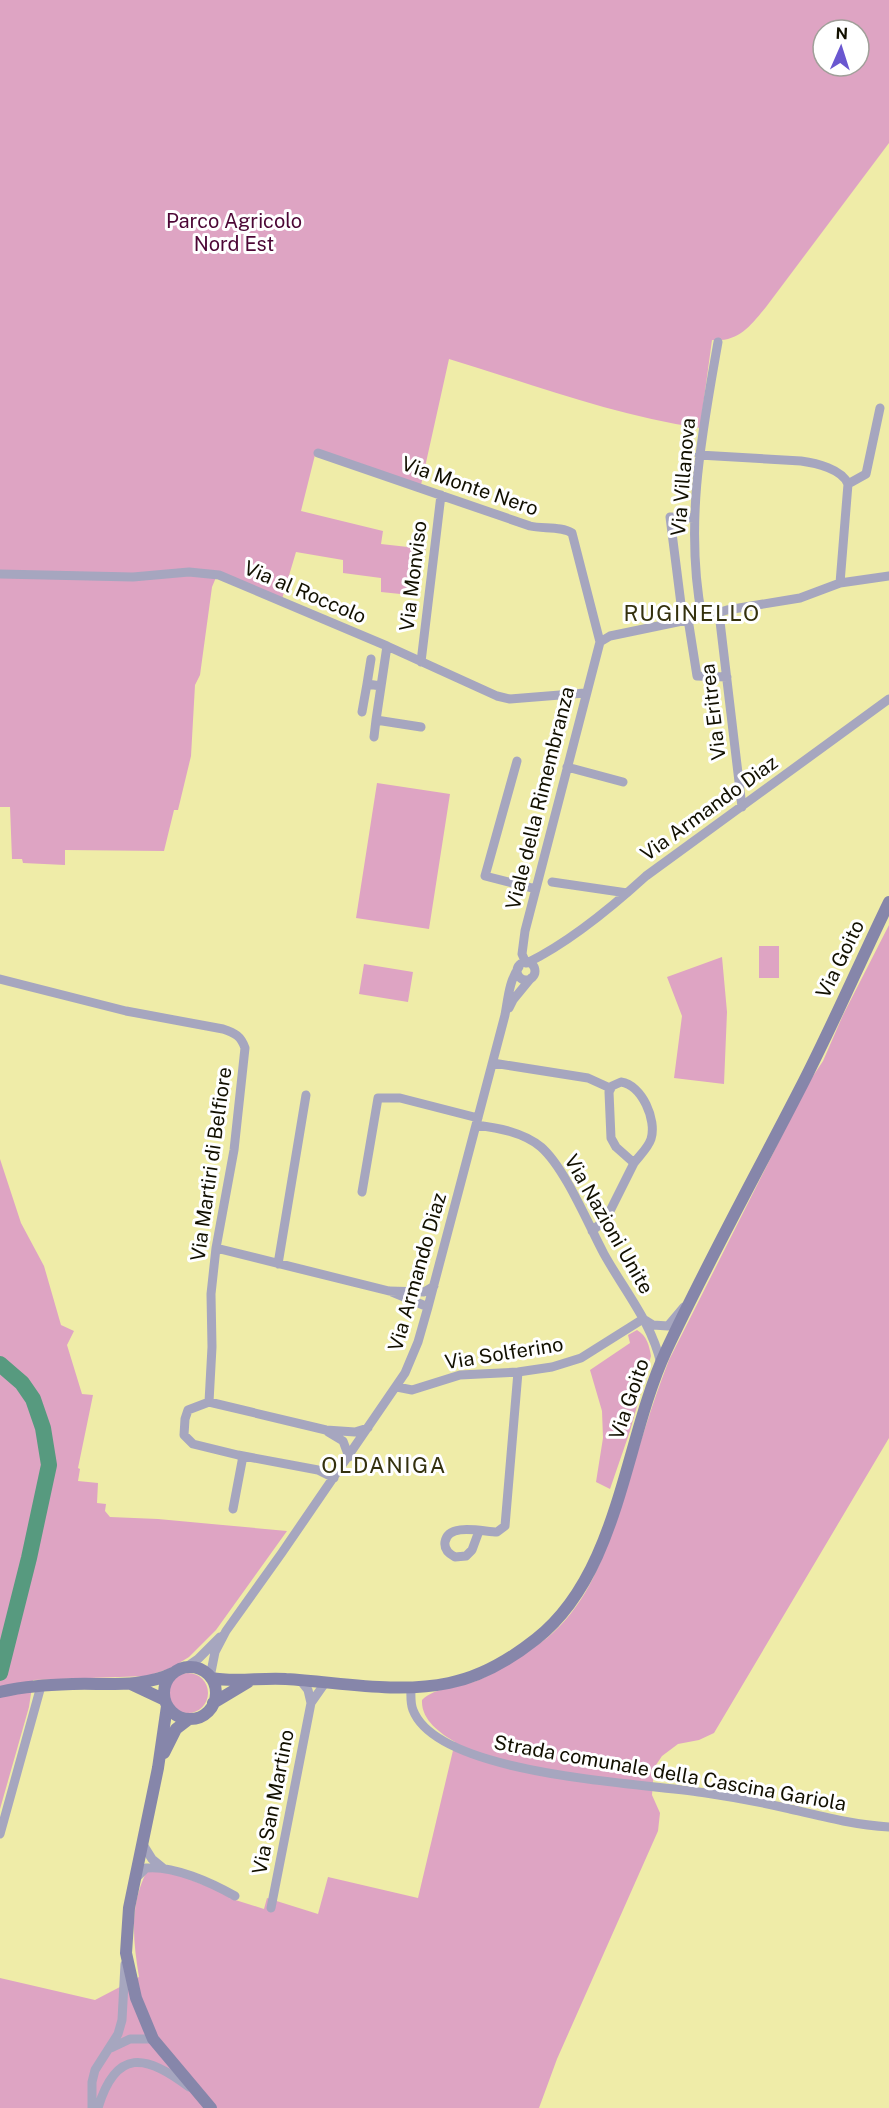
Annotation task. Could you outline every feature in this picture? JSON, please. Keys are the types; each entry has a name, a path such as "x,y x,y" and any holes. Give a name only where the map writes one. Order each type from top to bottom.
{"street":[{"name":"Via Villanova","path":"702,617 693,534 699,455 718,342"},
{"path":"848,484 866,474 880,408"},
{"name":"Via Monte Nero","path":"318,453 530,526 568,530 572,533 600,642"},
{"path":"699,455 810,462 841,474 848,484 840,583"},
{"name":"Via Monviso","path":"421,662 441,495"},
{"path":"694,518 670,518 697,676 727,677"},
{"name":"Via al Roccolo","path":"0,574 133,577 189,572 219,575 387,646 479,689 510,699 585,693"},
{"path":"600,642 610,636 686,619 800,598 840,583 889,576"},
{"name":"Via Eritrea","path":"719,613 742,807"},
{"name":"Viale della Rimembranza","path":"524,964 522,949 536,889 600,642"},
{"path":"374,736 387,646"},
{"path":"362,712 371,659"},
{"path":"367,684 381,686"},
{"name":"Via Armando Diaz","path":"211,1678 215,1652 226,1631 397,1387 418,1342 505,1016 514,974 524,964 552,950 646,876 889,699"},
{"path":"376,720 421,727"},
{"path":"517,761 485,876 536,889"},
{"path":"567,767 623,782"},
{"path":"552,882 627,893"},
{"name":"Via Goito","path":"211,1678 254,1680 271,1678 411,1687 451,1683 498,1664 535,1640 559,1620 578,1594 591,1570 610,1522 644,1405 661,1364 804,1081 889,902"},
{"name":"Via Armando Diaz","path":"505,1016 513,1000 552,950"},
{"path":"524,964 533,967 533,976 526,980 521,978 518,972 524,964"},
{"name":"Via Martiri di Belfiore","path":"0,979 126,1011 223,1029 234,1032 242,1039 245,1048 237,1122 216,1248 211,1294 213,1347 209,1402"},
{"path":"493,1062 588,1078 610,1088"},
{"path":"592,1231 606,1219 634,1162 651,1139 652,1126 649,1111 638,1094 628,1084 617,1082 610,1088"},
{"path":"610,1088 611,1138 616,1147 634,1162"},
{"path":"278,1264 306,1095"},
{"name":"Via Nazioni Unite","path":"362,1192 378,1098 400,1098 520,1135 542,1148 563,1176 654,1338 661,1364"},
{"path":"216,1248 390,1291 424,1292 434,1286"},
{"path":"390,1291 428,1306"},
{"name":"Via Nazioni Unite","path":"643,1318 653,1325 668,1326 692,1299"},
{"name":"Via Solferino","path":"397,1387 412,1390 460,1375 518,1372 552,1367 581,1358 643,1318"},
{"path":"479,1531 497,1532 505,1526 518,1372"},
{"path":"334,1478 318,1470 193,1444 184,1435 183,1427 188,1410 209,1402 326,1431 355,1432 368,1428"},
{"path":"326,1431 343,1441 349,1456"},
{"path":"233,1509 243,1456"},
{"name":"Via Armando Diaz","path":"179,1670 198,1659 226,1631"},
{"path":"1,1691 41,1686 131,1684 155,1680 179,1670 199,1669 211,1678 215,1689 213,1703 203,1715 189,1719 176,1729 158,1767"},
{"path":"92,2108 94,2074 99,2062 118,2034 122,2019 127,1922 158,1767 166,1703 165,1685 179,1670"},
{"name":"Via Goito","path":"213,1703 254,1680"},
{"path":"300,1680 308,1690 311,1703"},
{"name":"Via San Martino","path":"271,1908 311,1703 325,1683"},
{"path":"131,1684 166,1703 177,1715 189,1719"},
{"path":"0,1834 41,1686"},
{"name":"Strada comunale della Cascina Gariola","path":"411,1687 413,1710 423,1725 452,1745 487,1760 557,1774 706,1793 839,1820 889,1827"},
{"path":"142,1843 152,1859 163,1868"},
{"path":"134,1881 140,1872 147,1868 163,1868 212,1883 235,1896"},
{"path":"126,1953 136,1998 153,2039 211,2108"},
{"path":"107,2052 118,2043 130,2039 153,2039"},
{"path":"98,2108 107,2085 115,2073 125,2065 137,2062 159,2066 202,2097"}],"green space":[{"name":"Parco Agricolo Nord Est","path":"0,0 889,0 889,143 755,320 737,335 712,340 700,428 637,416 449,359 421,485 315,455 301,511 383,531 381,544 426,549 422,553 420,596 381,592 381,578 343,573 343,560 296,552 282,599 217,575 212,587 200,675 195,685 191,756 178,810 174,810 164,851 65,850 65,865 23,863 22,859 12,859 10,807 0,807"},
{"path":"377,783 450,794 429,929 356,918"},
{"path":"889,925 889,1438 714,1733 699,1740 678,1744 662,1756 654,1768 652,1795 660,1813 658,1831 557,2059 539,2108 0,2108 0,1978 95,2000 139,1977 134,1923 137,1897 147,1871 161,1868 229,1895 229,1898 264,1909 267,1898 318,1914 328,1877 418,1898 455,1742 428,1720 422,1700 434,1692 474,1682 507,1665 547,1638 577,1606 598,1568 614,1527 669,1360 809,1082 823,1061 843,1015"},
{"path":"759,946 779,946 779,978 759,978"},
{"path":"722,957 727,1012 724,1084 674,1078 682,1016 667,977"},
{"path":"364,964 413,972 408,1002 359,994"},
{"path":"0,1159 21,1223 44,1266 61,1325 74,1331 67,1345 82,1394 93,1395 78,1468 80,1469 78,1481 98,1483 97,1503 106,1504 105,1511 110,1517 287,1531 216,1630 189,1657 171,1668 147,1676 33,1680 29,1707 0,1809"},
{"path":"637,1330 647,1341 651,1356 630,1431 610,1489 596,1482 603,1438 602,1411 590,1370 630,1343 628,1335"},
{"path":"188,1673 202,1679 208,1693 202,1707 188,1713 174,1707 168,1693 174,1679"}],"waterway":[{"path":"0,1364 22,1383 33,1399 43,1428 49,1465 29,1558 0,1673"}],"district":[{"name":"RUGINELLO","path":"692,613"},
{"name":"OLDANIGA","path":"384,1465"}]}
